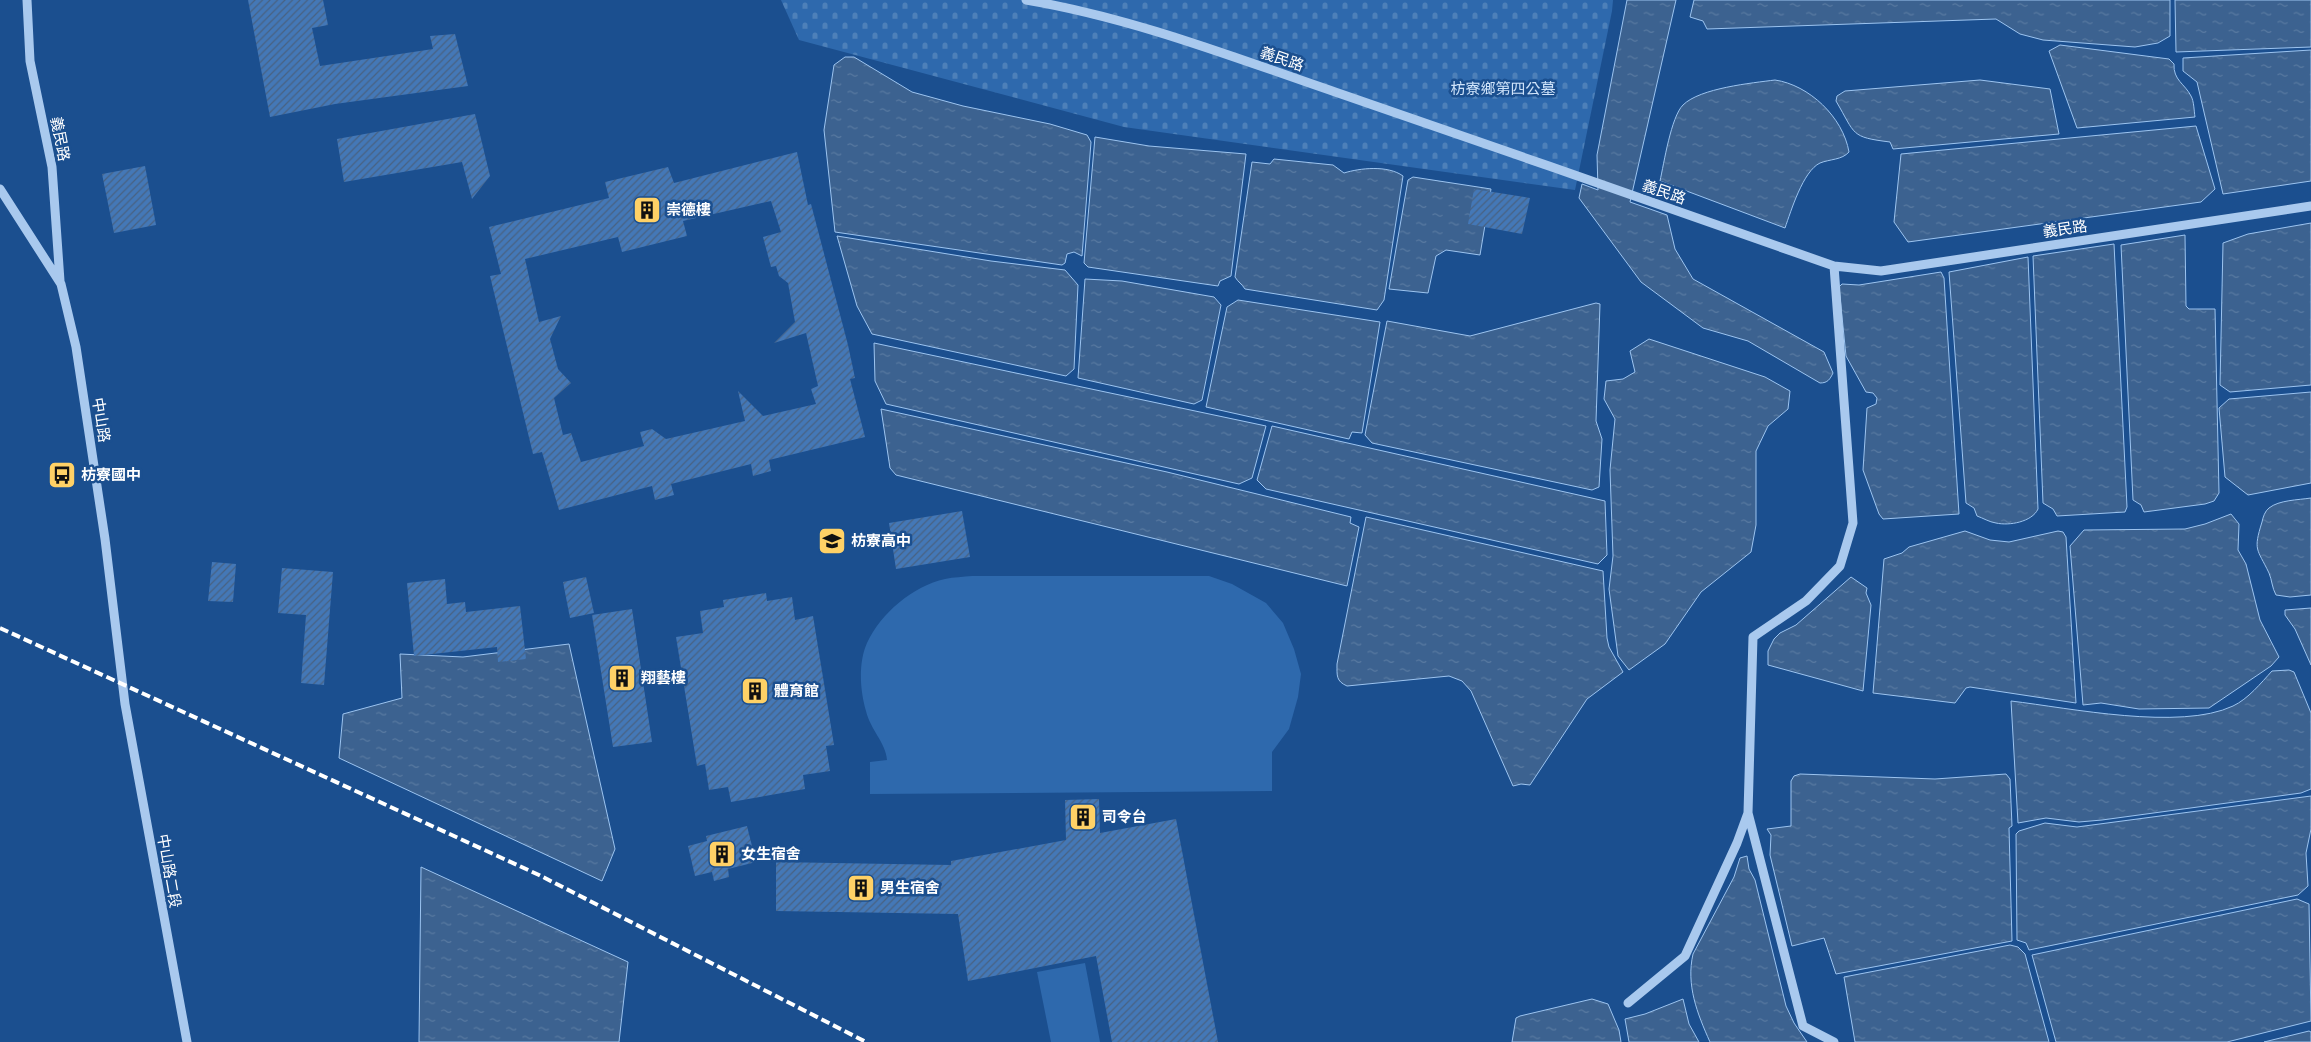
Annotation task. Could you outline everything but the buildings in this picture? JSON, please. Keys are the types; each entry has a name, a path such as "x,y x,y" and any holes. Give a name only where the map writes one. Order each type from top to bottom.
{"street":[{"name":"義民路","path":"27,0 30,60 52,167 60,284"},
{"name":"義民路","path":"1026,0 1066,7 1174,37 1479,141 1834,266 1881,271 2311,206"},
{"name":"中山路","path":"0,189 60,284 76,347 105,539 125,704"},
{"path":"1834,266 1853,523 1840,566 1806,601 1753,637 1748,813 1803,1026 1834,1042"},
{"name":"中山路二段","path":"125,704 187,1042"},
{"path":"1628,1003 1684,956 1748,813"}],"green space":[{"name":"枋寮鄉第四公墓","path":"781,0 1613,0 1575,190 1124,127 799,40"},
{"path":"972,576 1209,576 1232,584 1266,603 1283,623 1294,649 1301,674 1298,697 1289,729 1272,752 1272,791 870,794 870,762 887,760 884,748 868,718 862,695 861,668 867,643 889,611 910,594 948,578"},
{"path":"1085,963 1100,1042 1051,1042 1037,972"}],"water":[{"path":"1627,0 1676,0 1630,202 1667,215 1675,249 1693,279 1824,352 1833,373 1827,381 1820,383 1748,341 1703,328 1641,282 1579,198 1582,184 1598,190 1597,155"},
{"path":"1694,0 2170,0 2170,36 2158,43 2135,47 2043,40 2020,34 1996,19 1707,29 1703,21 1690,17"},
{"path":"2175,0 2311,0 2311,47 2176,52"},
{"path":"2060,45 2169,59 2174,64 2177,78 2192,98 2195,117 2077,128 2049,51"},
{"path":"2311,50 2311,181 2223,194 2197,82 2183,71 2183,58"},
{"path":"845,57 854,57 912,92 963,106 1050,124 1087,135 1091,142 1082,256 1074,252 1067,254 1065,263 1062,265 835,232 824,130 834,65"},
{"path":"1775,80 1800,88 1823,105 1840,127 1849,152 1843,157 1820,163 1808,174 1798,192 1785,228 1660,181 1675,119 1683,105 1701,94 1714,90"},
{"path":"1980,80 2050,89 2059,134 1893,149 1890,142 1861,136 1855,132 1836,101 1837,96 1845,91"},
{"path":"2196,126 2215,189 2201,202 1908,242 1894,222 1901,154"},
{"path":"1095,137 1149,146 1246,154 1231,276 1220,281 1218,286 1088,267 1084,263"},
{"path":"1274,159 1333,165 1344,173 1374,168 1390,170 1403,176 1384,300 1377,310 1245,289 1236,279 1252,162 1270,164"},
{"path":"1413,177 1491,189 1480,255 1446,250 1436,256 1428,293 1389,289 1408,180"},
{"path":"2311,223 2311,385 2230,392 2220,385 2223,243 2248,234"},
{"path":"2185,235 2186,306 2189,309 2215,309 2219,493 2214,501 2205,504 2144,512 2141,505 2133,500 2121,245"},
{"path":"837,236 991,261 1065,270 1078,285 1074,369 1066,376 872,334 857,306"},
{"path":"2114,244 2127,507 2125,512 2057,516 2053,509 2043,503 2033,256"},
{"path":"2028,257 2038,509 2026,520 2001,524 1977,516 1974,508 1966,503 1949,272"},
{"path":"1941,272 1944,278 1959,514 1883,519 1879,514 1863,470 1867,408 1876,404 1877,398 1873,393 1866,392 1846,356 1839,287 1842,284 1859,285"},
{"path":"1085,279 1122,281 1214,297 1221,305 1202,400 1194,404 1078,378"},
{"path":"1238,300 1380,322 1362,433 1352,432 1349,439 1206,407 1227,307"},
{"path":"1596,303 1600,304 1596,421 1602,439 1599,487 1592,490 1372,443 1365,435 1387,321 1470,336"},
{"path":"1649,339 1765,377 1790,391 1788,409 1768,426 1756,451 1756,525 1751,552 1701,592 1665,644 1629,670 1618,656 1609,589 1613,556 1610,470 1615,419 1604,399 1606,381 1623,379 1635,372 1630,351"},
{"path":"874,343 1266,426 1252,478 1239,484 886,404 875,381"},
{"path":"2311,392 2311,483 2248,495 2225,477 2219,408 2229,399"},
{"path":"881,409 1167,472 1351,517 1350,523 1359,527 1347,586 896,475 890,468"},
{"path":"1272,426 1605,501 1607,555 1598,564 1266,489 1257,480"},
{"path":"2311,498 2311,595 2290,597 2276,595 2269,573 2259,554 2257,544 2264,516 2269,508 2278,503"},
{"path":"2231,514 2239,524 2238,550 2246,564 2260,620 2279,657 2271,666 2209,708 2139,709 2101,703 2083,705 2070,546 2084,530 2185,529"},
{"path":"1366,517 1603,571 1607,638 1609,647 1623,672 1587,699 1530,785 1521,784 1513,786 1471,691 1462,681 1449,676 1347,686 1339,680 1337,664"},
{"path":"1965,531 1990,540 2009,542 2058,531 2063,532 2066,537 2076,703 1970,687 1966,688 1955,703 1873,693 1884,559 1902,553 1909,547"},
{"path":"1851,577 1867,588 1866,593 1871,605 1863,691 1768,665 1768,651 1774,639 1780,633 1796,625"},
{"path":"2311,608 2311,665 2295,629 2285,615 2285,610"},
{"path":"569,644 615,849 602,881 339,758 343,714 402,698 400,654 463,657"},
{"path":"2289,670 2294,672 2311,713 2311,789 2301,793 2102,820 2079,822 2046,818 2018,823 2011,701 2124,716 2184,717 2211,713 2233,706 2249,695 2272,671"},
{"path":"1800,774 1935,779 2006,774 2010,779 2012,826 2009,828 2012,941 1836,974 1824,938 1792,946 1770,855 1771,835 1767,829 1791,826 1791,781 1794,776"},
{"path":"2311,796 2311,829 2306,853 2308,886 2298,895 2029,950 2026,943 2017,940 2016,834 2019,831 2045,823 2077,827"},
{"path":"1747,856 1749,869 1755,880 1786,1006 1794,1023 1807,1042 1710,1042 1697,1010 1691,977 1693,954 1734,877 1740,858"},
{"path":"421,867 628,962 619,1042 419,1042"},
{"path":"2297,899 2309,904 2311,1021 2227,1042 2056,1042 2032,955"},
{"path":"2010,945 2018,947 2025,954 2049,1042 1855,1042 1844,977"},
{"path":"1592,999 1608,1004 1619,1030 1621,1042 1512,1042 1516,1018"},
{"path":"1683,999 1689,1024 1699,1042 1629,1042 1625,1019 1645,1014"},
{"path":"2311,1032 2311,1042 2264,1042"}],"railway":[{"path":"0,628 539,875 866,1042"}],"place":[{"name":"崇德樓","path":"647,210"},
{"name":"枋寮國中","path":"62,475"},
{"name":"枋寮高中","path":"832,541"},
{"name":"翔藝樓","path":"622,678"},
{"name":"體育館","path":"755,691"},
{"name":"司令台","path":"1083,817"},
{"name":"女生宿舍","path":"722,854"},
{"name":"男生宿舍","path":"861,888"}]}
